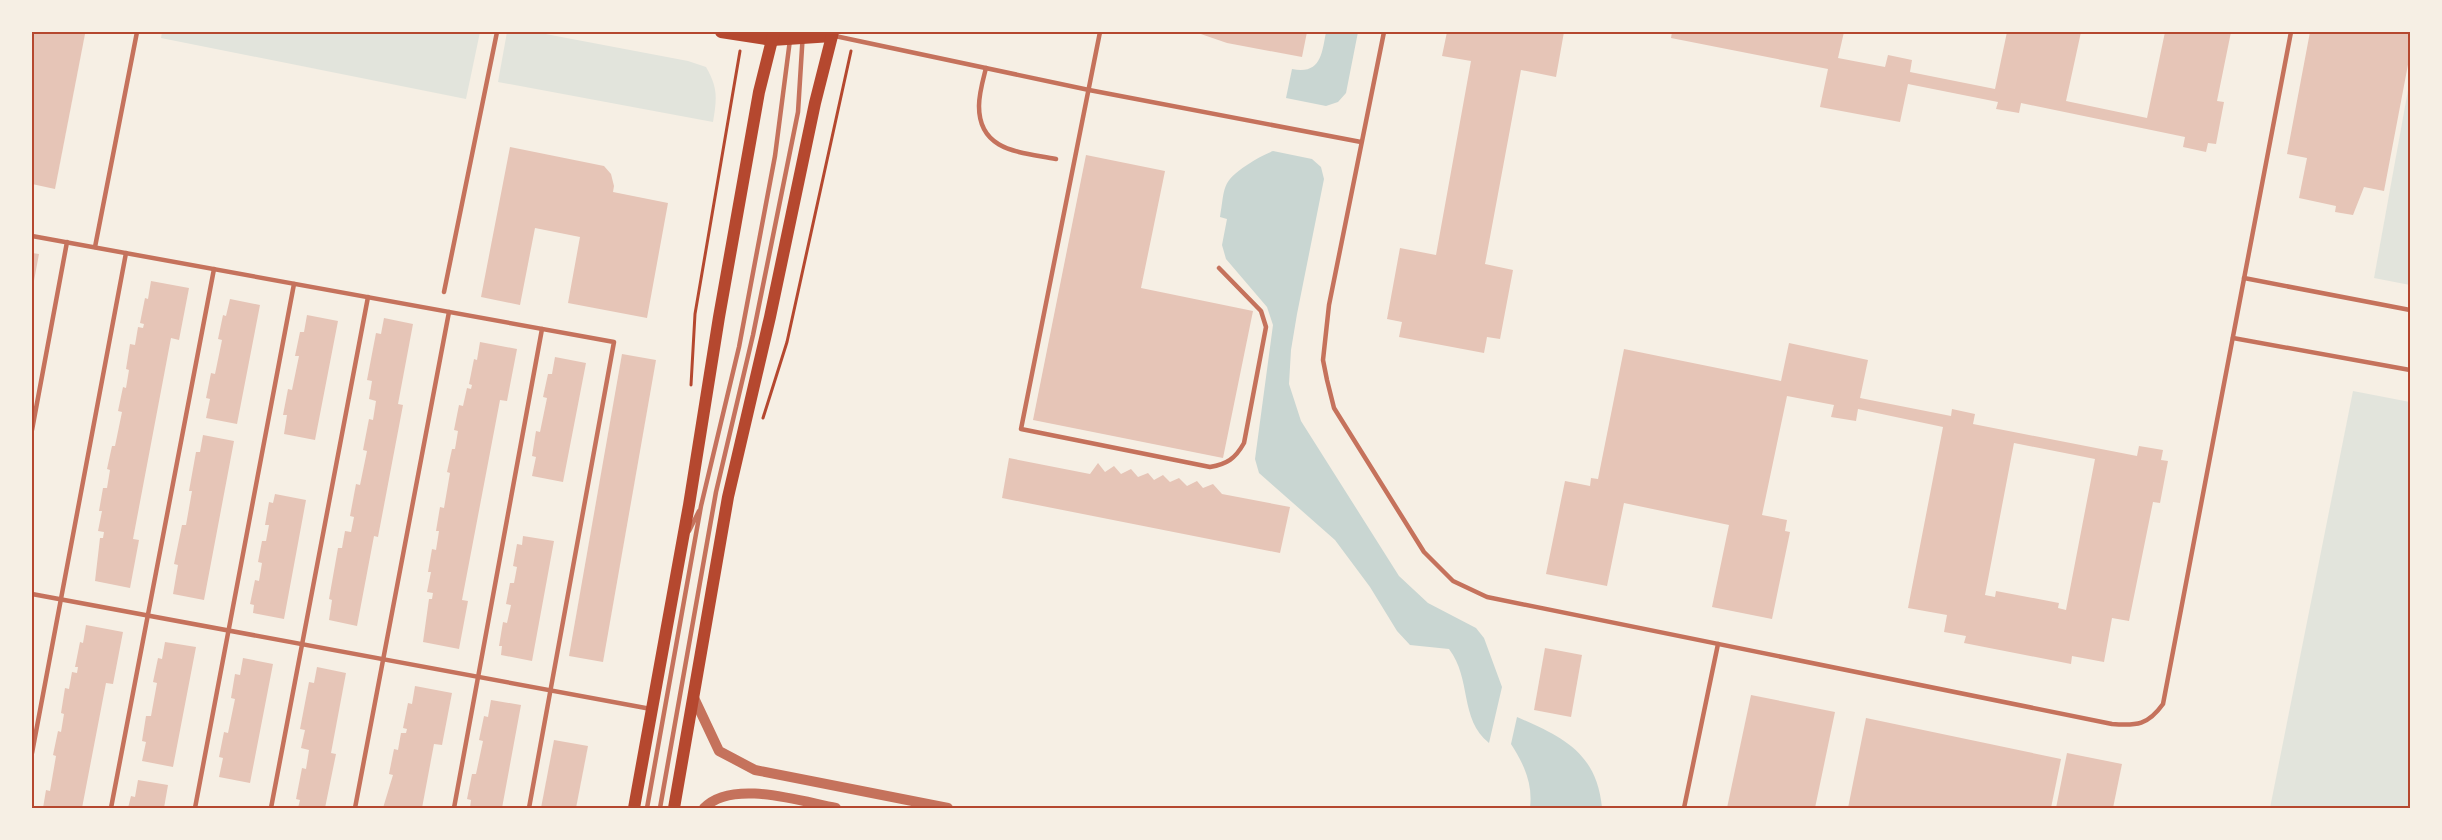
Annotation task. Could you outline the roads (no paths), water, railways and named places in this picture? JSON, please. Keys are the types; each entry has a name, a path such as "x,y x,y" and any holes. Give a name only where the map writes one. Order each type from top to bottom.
{"main road":[{"path":"721,32 742,36 832,34"},
{"path":"816,32 832,34"},
{"path":"674,808 728,497 832,34"},
{"path":"634,808 682,544 757,103 773,36"}],"street":[{"path":"694,698 719,751 755,770 948,808"},
{"path":"704,808 712,800 749,792 836,808"}],"lane":[{"path":"95,248 137,32"},
{"path":"444,292 497,32"},
{"path":"1100,32 1021,429 1210,467 1225,464 1236,456 1244,443 1266,327 1261,311 1219,268"},
{"path":"1384,32 1329,305 1323,360 1334,408 1424,552 1453,581 1487,597 2112,724 2133,725 2153,718 2163,704 2290,32"},
{"path":"832,34 854,41 1089,90 1361,142"},
{"path":"647,808 701,506 739,347 796,35"},
{"path":"660,808 716,492 753,335 798,112 796,35"},
{"path":"986,68 979,106 982,124 989,140 1006,148 1056,159"},
{"path":"32,236 614,342 529,808"},
{"path":"32,430 67,242"},
{"path":"32,753 126,253"},
{"path":"111,808 214,269"},
{"path":"2244,278 2410,310"},
{"path":"195,808 294,284"},
{"path":"271,808 368,297"},
{"path":"355,808 449,312"},
{"path":"454,808 542,329"},
{"path":"2233,338 2410,370"},
{"path":"682,544 701,506"},
{"path":"32,594 652,709"},
{"path":"1684,808 1718,644"}]}
